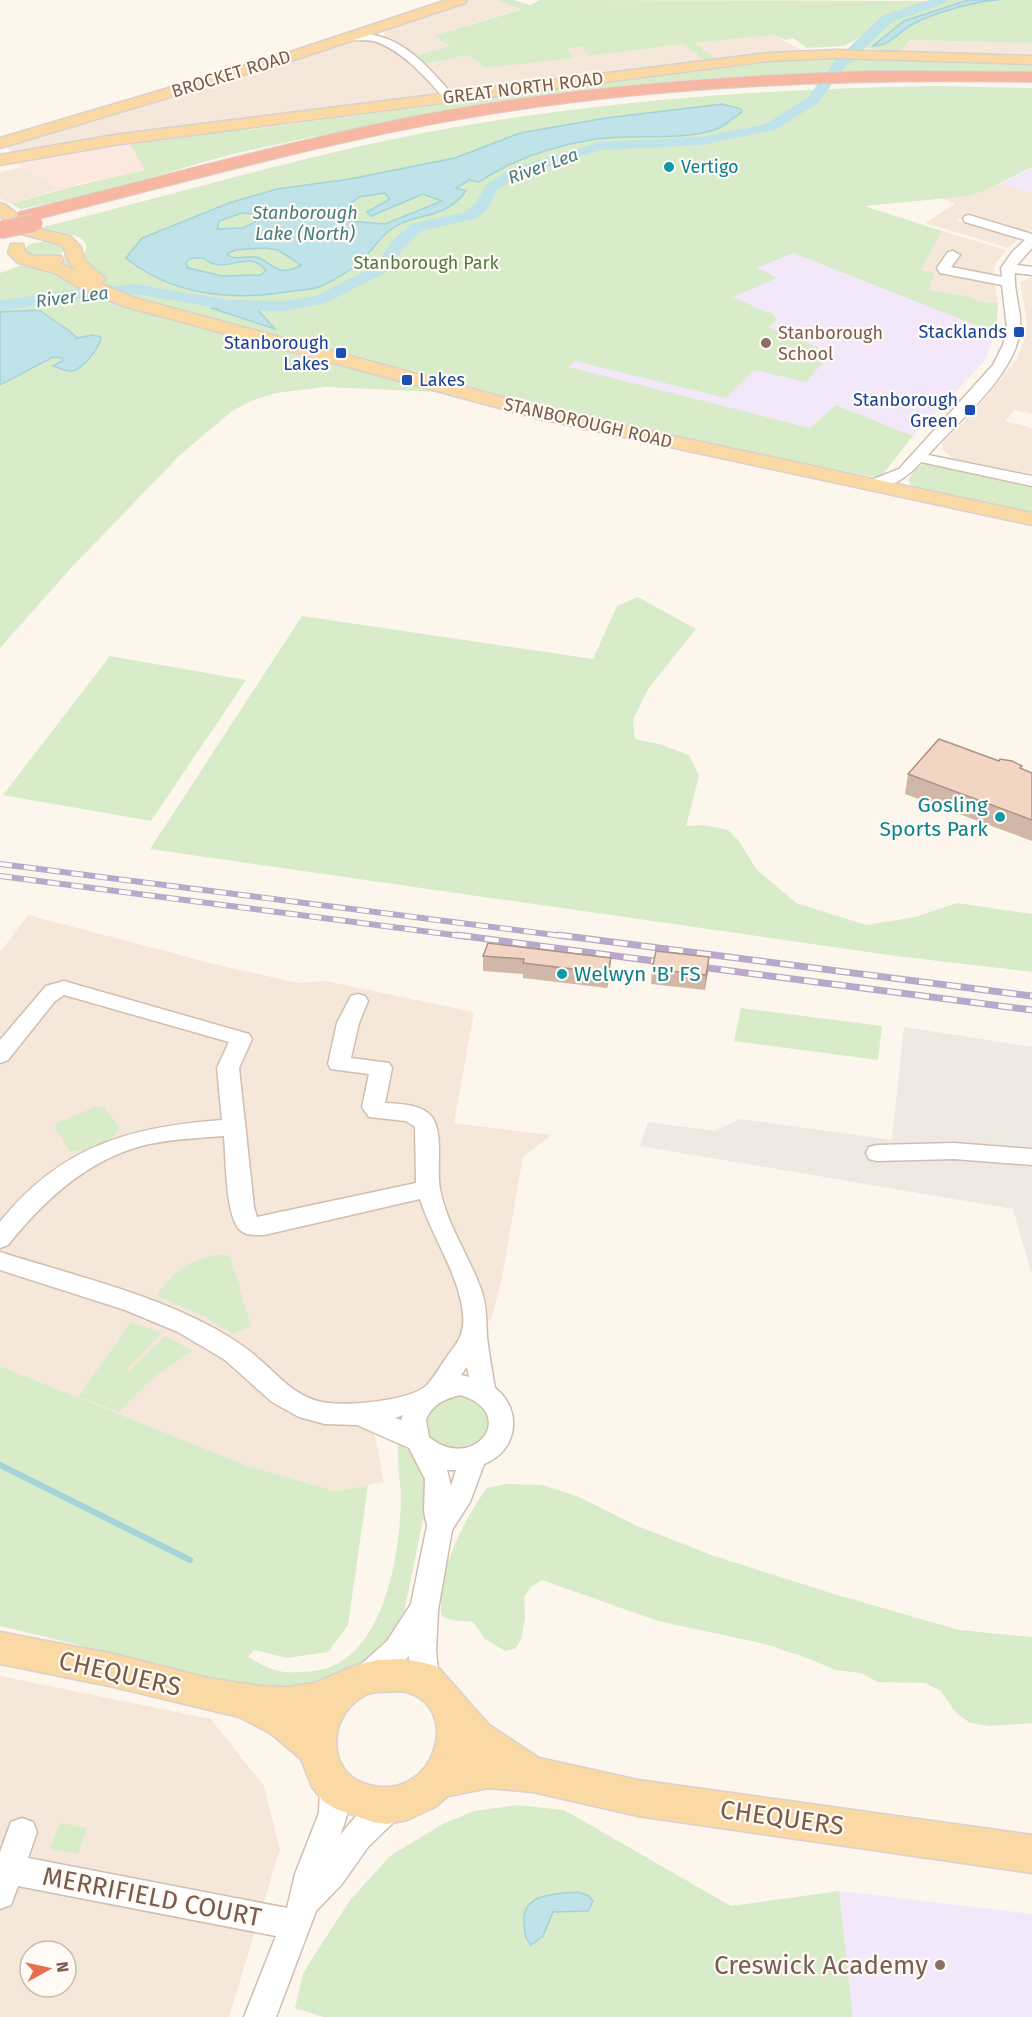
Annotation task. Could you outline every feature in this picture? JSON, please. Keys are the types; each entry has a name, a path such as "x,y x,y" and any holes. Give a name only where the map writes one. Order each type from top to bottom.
{"highway":[{"path":"0,230 30,219 282,159 447,124 621,99 800,82 1032,77"},
{"path":"849,80 1032,84"},
{"path":"0,220 30,219"}],"main road":[{"name":"BROCKET ROAD","path":"0,143 351,37 378,34 460,0"},
{"name":"GREAT NORTH ROAD","path":"0,157 768,57 837,54 1032,60"},
{"path":"0,208 28,231 69,242 90,281"},
{"path":"0,220 20,235 25,254"},
{"path":"25,254 36,239 51,238"},
{"path":"2,260 25,254 57,260 72,251"},
{"path":"25,254 90,281"},
{"name":"STANBOROUGH ROAD","path":"90,281 148,308 540,413 1032,519"},
{"name":"CHEQUERS","path":"0,1648 131,1674 192,1691 240,1700 302,1703 319,1701 354,1684"},
{"path":"402,1675 425,1679 450,1710 454,1720 456,1742 452,1760 439,1780 420,1796 391,1805 370,1804 347,1796 334,1788 323,1772 317,1749 321,1719 333,1698 354,1684 402,1675"},
{"name":"CHEQUERS","path":"240,1700 283,1721 317,1749"},
{"name":"CHEQUERS","path":"450,1710 481,1744 533,1774"},
{"name":"CHEQUERS","path":"439,1780 489,1770 533,1774 638,1798 1032,1854"}],"street":[{"path":"378,34 422,68 449,97"},
{"path":"969,219 1032,239"},
{"path":"897,491 904,472 987,383 1008,350 1015,316 1008,274 1017,252 1032,239"},
{"path":"953,255 944,268 948,272 1008,274 1032,271"},
{"path":"917,457 1032,481"},
{"path":"871,485 904,472"},
{"path":"0,1054 48,996 53,991 64,988 236,1036 241,1040 228,1068 242,1207 244,1219 251,1226 264,1226 428,1189"},
{"path":"358,1001 348,1023 339,1064 381,1068 373,1107 376,1111 416,1115 426,1125 428,1189 439,1223 470,1293 475,1313 475,1337 483,1391"},
{"path":"0,1239 44,1188 85,1162 133,1140 234,1126"},
{"path":"877,1153 936,1150 1032,1157"},
{"path":"0,1261 178,1321 225,1346 292,1402 312,1410 340,1416 361,1415 391,1409 460,1385 483,1391 493,1398 501,1409 504,1420 502,1432 496,1443 486,1452 473,1458 446,1459 388,1426 361,1415"},
{"path":"425,1679 422,1651 424,1610 441,1526 437,1511 438,1479 413,1431 413,1419 417,1408 475,1337"},
{"path":"441,1526 449,1517 465,1484 473,1458"},
{"path":"354,1684 397,1650 424,1610"},
{"path":"260,2017 300,1914 310,1874 334,1813 334,1788"},
{"path":"300,1914 357,1837 391,1805"},
{"name":"MERRIFIELD COURT","path":"22,1832 4,1882 300,1914"}],"shaded area":[{"path":"470,0 496,0 523,8 434,36 452,46 414,56 384,36 385,29"},
{"path":"773,35 805,52 717,60 694,43"},
{"path":"352,40 376,41 409,63 440,95 73,142 12,153 5,144"},
{"path":"909,40 1032,43 1032,58 899,52"},
{"path":"683,44 705,61 453,93 426,64 468,55 574,57 566,49 581,47 590,56"},
{"path":"130,145 145,170 78,184 67,189 59,189 17,164 76,152"},
{"path":"22,167 59,189 12,204 3,201 0,198 0,172"},
{"path":"1032,168 1032,192 1002,183"},
{"path":"1002,183 1032,192 1032,230 1028,232 970,213 957,221 1020,238 1008,248 925,223 955,204 942,198 969,196"},
{"path":"942,231 1006,250 996,263 993,273 998,303 980,302 971,297 929,290 921,271"},
{"name":"Stanborough School","path":"766,242 996,333 984,362 913,436 836,405 810,428 529,357"},
{"path":"1032,277 1032,414 1015,410 1005,421 1032,428 1032,474 954,459 944,451 942,444 983,401 1017,359 1026,335 1027,322 1020,282"},
{"path":"28,915 218,965 298,983 325,981 474,1012 454,1123 551,1135 523,1157 501,1283 491,1320 466,1321 453,1356 435,1378 416,1392 385,1403 375,1434 384,1482 335,1491 248,1466 0,1366 0,952"},
{"path":"904,1027 1032,1047 1032,1276 1013,1209 640,1146 648,1122 715,1131 740,1119 892,1140"},
{"path":"0,1676 211,1719 264,1786 280,1849 229,2017 0,2017"},
{"name":"Creswick Academy","path":"839,1891 1032,1914 1032,2017 853,2017"}],"green space":[{"path":"496,0 514,0 530,5 540,0 931,1 888,17 861,37 844,46 807,48 793,38 786,40 773,35 695,43 717,60 705,61 683,44 590,56 581,47 567,49 575,58 486,68 468,55 426,64 414,56 451,46 433,36 522,9"},
{"path":"941,0 1032,0 1032,43 910,40 899,52 857,47 886,20"},
{"path":"823,58 1032,64 1032,73 821,73 611,87 472,107 305,138 211,160 96,193 20,209 12,204 145,170 130,145 138,141 243,126 247,130 769,60"},
{"name":"Stanborough Park","path":"935,86 1032,88 1032,167 969,196 864,206 942,231 921,270 934,273 929,290 971,297 980,302 998,303 996,333 793,253 757,268 777,278 733,297 766,312 770,311 778,320 768,327 831,353 806,382 754,370 726,398 575,361 569,367 810,428 836,405 913,436 880,478 548,412 482,394 326,387 276,393 251,401 232,411 179,456 71,568 0,648 0,273 19,266 34,267 57,263 85,252 87,247 79,237 39,228 312,158 403,137 469,125 601,106 735,94"},
{"path":"56,242 66,249 53,257 27,256 24,250 30,244"},
{"path":"932,463 1032,483 1032,516 914,489 908,481 913,473 920,466"},
{"path":"638,597 696,629 648,689 633,720 635,739 659,744 689,755 699,776 686,826 704,825 728,830 739,841 756,869 796,903 866,925 915,917 957,903 1032,914 1032,972 896,956 150,849 302,616 593,659 617,606"},
{"path":"110,656 246,680 151,821 3,795"},
{"path":"741,1008 882,1026 878,1060 734,1041"},
{"path":"97,1106 104,1107 120,1128 105,1142 84,1150 70,1151 55,1129 57,1123"},
{"path":"221,1254 230,1256 251,1326 233,1334 204,1316 156,1296 184,1267"},
{"path":"131,1322 162,1333 126,1369 130,1370 165,1336 193,1351 154,1378 120,1412 78,1397"},
{"path":"0,1366 248,1466 335,1491 368,1485 348,1625 328,1652 287,1658 254,1650 248,1657 279,1671 313,1671 337,1664 357,1648 372,1627 384,1601 397,1544 401,1493 398,1443 409,1451 424,1469 430,1501 422,1524 404,1613 396,1640 376,1657 304,1692 188,1676 79,1645 0,1626"},
{"path":"462,1393 491,1409 491,1438 461,1454 428,1442 423,1413 430,1404"},
{"path":"507,1484 542,1485 579,1497 635,1525 714,1556 834,1594 959,1630 1032,1637 1032,1723 990,1726 970,1723 955,1712 941,1691 925,1683 878,1682 861,1673 835,1670 765,1644 658,1621 542,1580 531,1587 524,1597 525,1618 521,1640 515,1649 505,1651 485,1639 473,1622 452,1620 442,1616 441,1601 442,1584 447,1567 469,1516 487,1488"},
{"path":"518,1805 564,1810 731,1906 839,1891 853,2017 323,2017 295,2008 303,1974 313,1957 351,1899 390,1856 443,1824 474,1811"},
{"path":"60,1823 87,1828 78,1854 50,1849"}],"water":[{"path":"968,0 998,0 967,5 932,16 913,24 884,44 873,46 904,21"},
{"name":"Stanborough Lake (North)","path":"722,104 741,109 742,112 719,128 706,132 674,136 604,138 575,143 519,160 479,182 469,180 456,188 466,191 448,208 409,220 390,230 352,268 330,282 315,288 245,296 202,292 162,280 126,258 142,238 229,203 277,189 350,179 455,158 520,133 606,118","holes":["385,193 390,199 367,212 371,216 423,194 442,201 385,224 347,221 342,210 359,197","242,213 261,215 263,218 243,228 217,229 219,221","264,248 278,250 301,265 293,269 280,270 255,257 236,258 227,254 235,250","203,258 220,265 252,261 266,271 260,275 222,276 188,268 186,263 189,259"]},
{"path":"211,308 257,309 275,329"},
{"path":"39,310 77,338 93,335 101,337 95,352 73,371 53,366 63,358 53,357 0,385 0,312"},
{"path":"578,1892 589,1896 593,1901 588,1911 553,1912 543,1936 531,1945 526,1937 524,1923 528,1906 542,1897"}],"building":[{"path":"939,739 999,761 1000,759 1012,761 1022,766 1020,768 1032,773 1032,820 908,774"},
{"path":"488,943 611,958 607,973 523,963 524,959 483,956"},
{"path":"656,951 709,957 706,975 652,969"}],"waterway":[{"name":"River Lea","path":"0,306 69,295 135,289 229,305 285,306 320,300 381,269 398,244 416,227 470,216 483,205 491,188 515,172 600,146 701,141 770,127 813,100 839,65 887,19 941,0"},
{"path":"0,1465 190,1560"}],"railway":[{"path":"0,864 570,937"},
{"path":"0,876 469,937"},
{"path":"457,935 669,963"},
{"path":"558,935 1032,996"},
{"path":"693,966 1032,1010"}],"place":[{"name":"Vertigo","path":"669,167"},
{"name":"Stacklands","path":"1019,332"},
{"name":"Stanborough School","path":"766,343"},
{"name":"Stanborough Lakes","path":"341,353"},
{"name":"Lakes","path":"407,380"},
{"name":"Stanborough Green","path":"970,410"},
{"name":"Gosling Sports Park","path":"1000,817"},
{"name":"Welwyn 'B' FS","path":"562,974"},
{"name":"Creswick Academy","path":"940,1965"}]}
